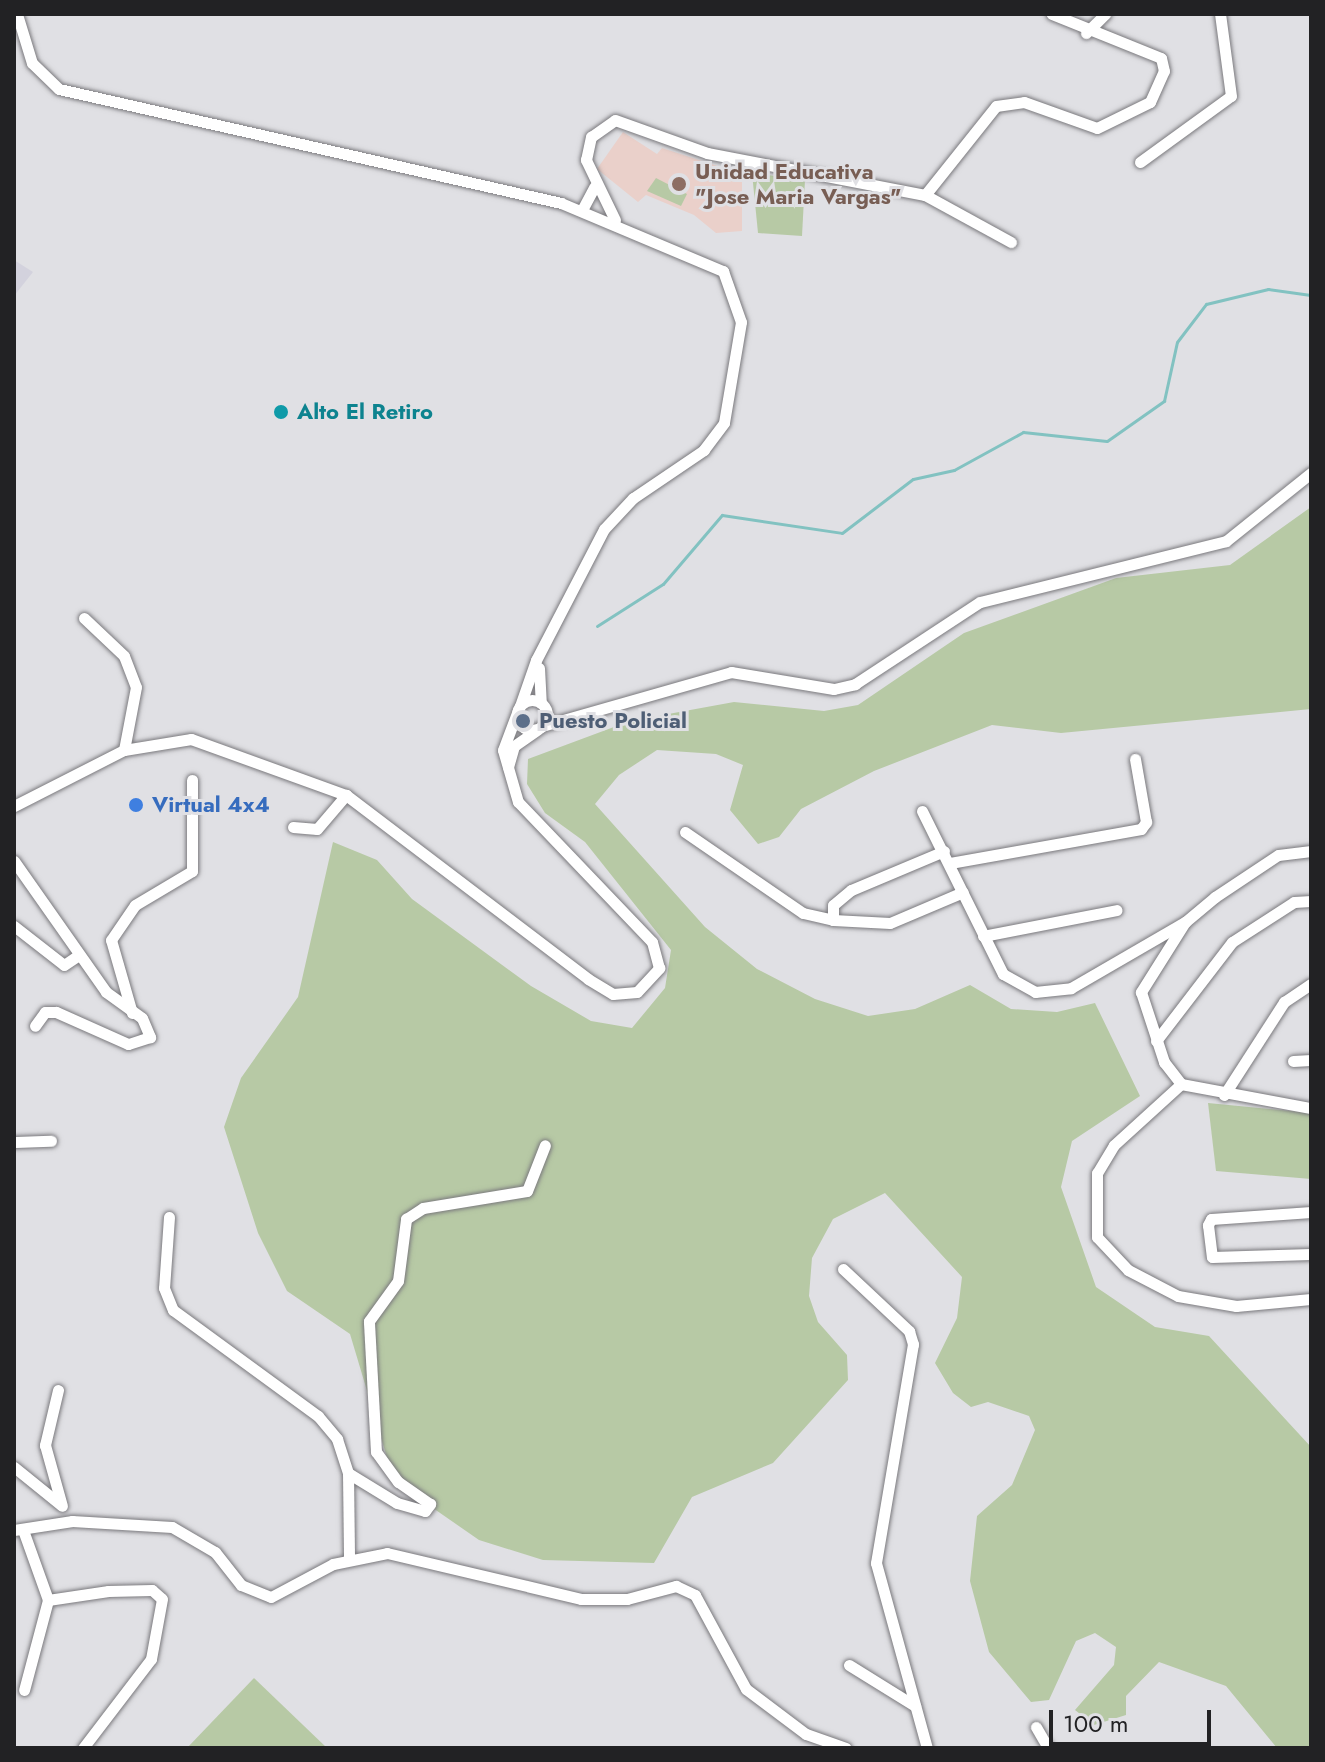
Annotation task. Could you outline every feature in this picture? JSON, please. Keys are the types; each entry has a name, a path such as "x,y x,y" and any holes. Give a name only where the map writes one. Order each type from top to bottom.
{"street":[{"path":"14,806 124,750 191,739 346,795 588,979 613,994 637,992 659,968 652,942 541,831 507,772 503,743 541,652 604,529 633,498 716,439 733,389 740,309 723,271 615,220 59,89 32,63 17,14"},
{"path":"925,195 996,106 1024,102 1097,128 1150,102 1164,71 1161,58 1086,33 1052,14"},
{"path":"1086,33 1105,14"},
{"path":"1140,162 1231,96 1220,14"},
{"path":"615,220 594,187 586,160 591,137 615,120 707,153 925,195 1011,242"},
{"path":"582,210 594,187"},
{"path":"519,708 522,726 540,727 731,672 834,689 855,684 980,602 1226,541 1311,473"},
{"path":"84,618 124,656 136,687 124,750"},
{"path":"507,772 514,746 540,727 543,705 541,652"},
{"path":"519,708 543,705 570,719"},
{"path":"950,863 1141,829 1146,822 1135,759"},
{"path":"132,1013 111,940 135,905 190,876 192,780"},
{"path":"293,827 317,829 346,795"},
{"path":"922,811 1003,974 1035,992 1054,992 1185,922 1278,855 1311,851"},
{"path":"685,832 803,913 833,920 890,923 963,892"},
{"path":"833,920 833,905 851,890 944,851"},
{"path":"14,861 79,955 132,1013 150,1027 142,1045 56,1012 45,1012 35,1026"},
{"path":"1156,1041 1232,942 1294,902 1311,901"},
{"path":"983,936 1117,910"},
{"path":"1185,922 1141,992 1156,1041 1181,1084 1224,1095 1311,1108"},
{"path":"14,926 64,965 79,955"},
{"path":"1224,1095 1284,1002 1311,984"},
{"path":"1293,1061 1311,1060"},
{"path":"1181,1084 1114,1145 1097,1173 1097,1237 1128,1270 1178,1296 1236,1306 1311,1299"},
{"path":"14,1142 51,1141"},
{"path":"348,1473 397,1503 425,1511 430,1504 398,1482 376,1452 369,1321 398,1281 406,1219 423,1208 527,1191 545,1145"},
{"path":"1311,1212 1211,1219 1209,1253 1217,1258 1311,1254"},
{"path":"169,1217 164,1288 173,1310 325,1423 348,1473 349,1560"},
{"path":"843,1269 909,1331 913,1344 876,1563 927,1748"},
{"path":"58,1390 45,1445 62,1506"},
{"path":"14,1467 62,1506 72,1521"},
{"path":"24,1690 48,1600 18,1530 72,1521 181,1529 215,1552 241,1585 271,1597 349,1560 410,1553 581,1599 686,1589 746,1689 806,1734 844,1748"},
{"path":"48,1600 152,1590 164,1613 151,1659 83,1748"},
{"path":"849,1665 915,1706"},
{"path":"1036,1727 1048,1748"},
{"path":"806,1734 807,1748"}],"shaded area":[{"name":"Unidad Educativa \"Jose Maria Vargas\"","path":"623,132 657,154 662,148 742,174 742,231 716,233 694,215 646,195 638,202 597,169"},
{"path":"14,260 33,272 14,296"}],"green space":[{"path":"752,173 805,180 802,236 758,233"},
{"path":"656,178 687,194 681,206 647,191"},
{"path":"1311,507 1311,709 1061,733 992,725 874,771 801,809 779,837 758,844 730,810 743,765 716,754 657,750 619,775 595,804 705,927 757,969 815,999 868,1016 915,1009 970,985 1011,1009 1057,1012 1095,1003 1140,1096 1072,1141 1061,1187 1096,1287 1155,1327 1209,1336 1311,1447 1311,1748 1277,1748 1226,1686 1159,1662 1126,1696 1126,1715 1094,1725 1075,1710 1114,1665 1116,1647 1095,1633 1076,1641 1049,1700 1031,1702 989,1652 970,1581 977,1516 1012,1485 1035,1430 1029,1416 988,1402 971,1407 953,1393 935,1363 957,1318 962,1277 885,1193 833,1219 812,1258 809,1296 818,1322 847,1355 848,1380 773,1463 692,1497 654,1563 543,1560 479,1540 394,1481 350,1334 287,1291 258,1233 224,1127 241,1078 298,997 333,842 377,860 412,899 531,986 591,1021 632,1028 665,988 671,950 585,842 545,813 527,784 528,759 630,721 734,702 824,711 858,705 964,633 1116,578 1230,565"},
{"path":"1208,1103 1311,1113 1311,1179 1216,1171"},
{"path":"254,1678 327,1748 187,1748"}],"waterway":[{"path":"597,626 663,584 722,515 842,533 913,479 954,470 1023,432 1107,441 1164,401 1177,342 1206,304 1268,289 1311,295"}],"place":[{"name":"Unidad Educativa \"Jose Maria Vargas\"","path":"679,184"},
{"name":"Alto El Retiro","path":"281,412"},
{"name":"Puesto Policial","path":"523,721"},
{"name":"Virtual 4x4","path":"136,805"}]}
